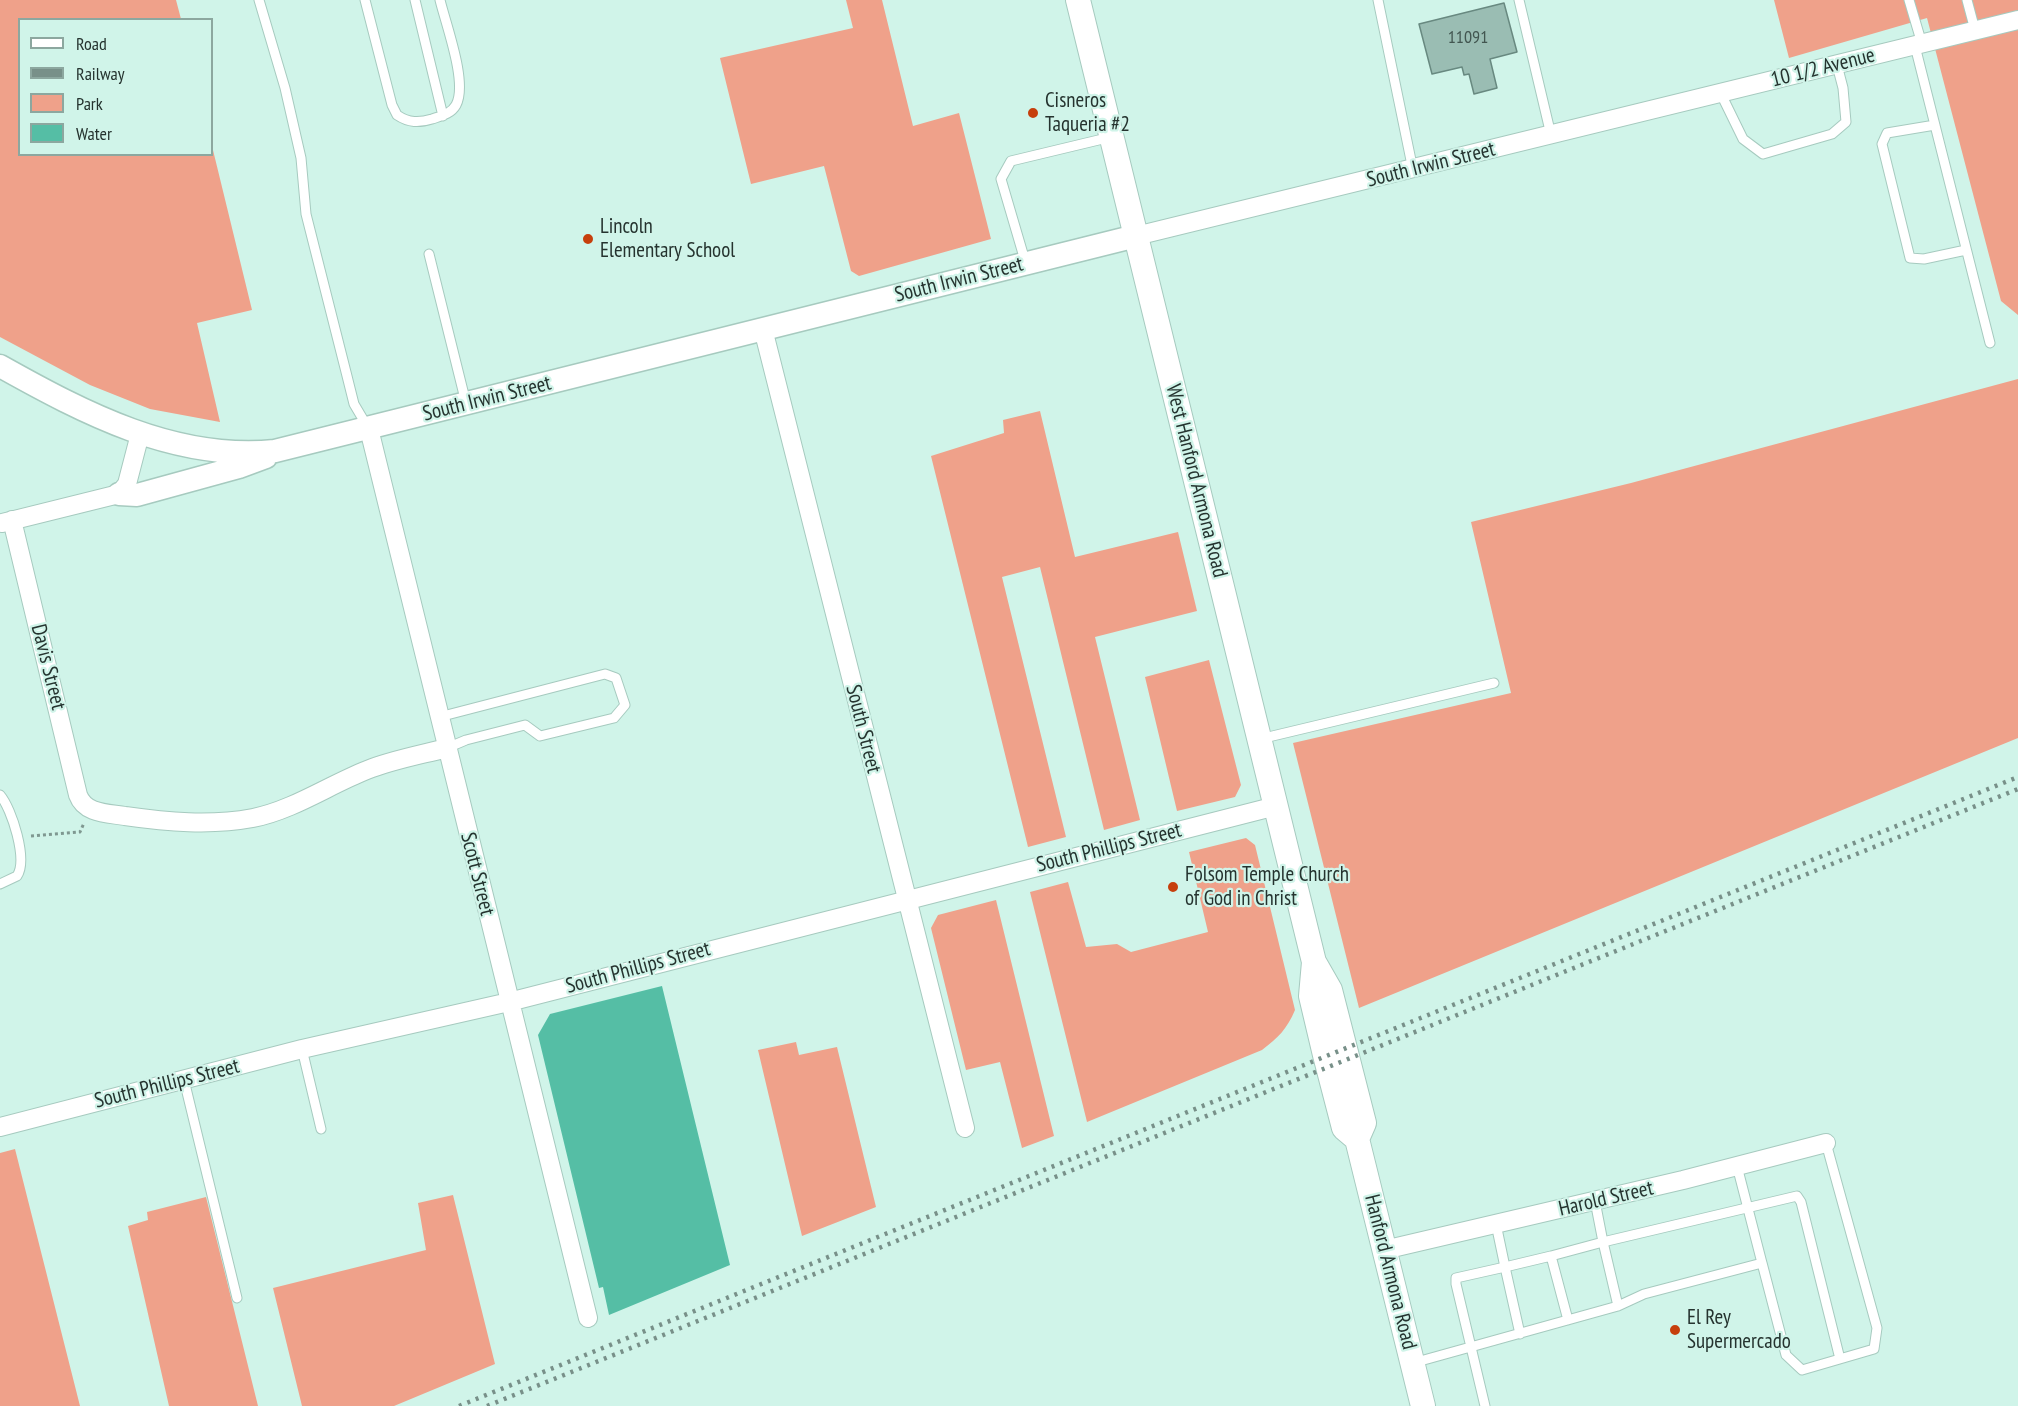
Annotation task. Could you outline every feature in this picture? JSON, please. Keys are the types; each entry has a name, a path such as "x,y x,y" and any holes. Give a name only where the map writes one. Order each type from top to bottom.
{"main road":[{"name":"West Hanford Armona Road","path":"1078,0 1314,962"},
{"name":"Hanford Armona Road","path":"1314,962 1311,996 1325,1055 1344,1128 1357,1139 1423,1406"}],"street":[{"name":"10 1/2 Avenue","path":"1628,116 2018,20"},
{"name":"South Irwin Street","path":"290,448 1136,236 1628,116"},
{"name":"South Street","path":"763,329 964,1128"},
{"path":"0,366 110,423 140,434 220,451 264,452 290,448"},
{"name":"Scott Street","path":"369,429 588,1318"},
{"path":"119,494 127,484 140,434"},
{"path":"6,522 119,494 136,495 175,485 239,467 290,448"},
{"name":"Davis Street","path":"6,522 78,795 80,801 90,810"},
{"path":"90,810 160,821 216,823 252,818 288,807 368,770 447,748"},
{"name":"South Phillips Street","path":"0,1127 302,1049 509,1002 1276,806"},
{"name":"Harold Street","path":"1384,1250 1595,1201 1826,1143"}],"lane":[{"path":"259,0 285,88 302,158 306,214 344,365 354,404 369,429"},
{"path":"365,0 392,105 397,115 416,122 449,114 456,105 459,80 440,0"},
{"path":"415,0 442,116"},
{"path":"1378,0 1413,170"},
{"path":"1520,0 1551,135"},
{"path":"1909,0 1935,125 1990,343"},
{"path":"1967,0 1975,30"},
{"path":"1721,94 1743,139 1762,154 1832,134 1846,122 1843,88 1837,65"},
{"path":"1935,125 1887,133 1882,144 1910,258 1924,259 1966,250"},
{"path":"1026,264 1001,179 1011,162 1112,136"},
{"path":"429,254 466,405"},
{"path":"439,717 605,674 616,678 622,688 625,705 614,718 540,736 525,725 466,740 447,748"},
{"path":"1260,740 1494,683"},
{"path":"0,795 9,810 21,858 20,872 0,884"},
{"path":"302,1049 321,1129"},
{"path":"184,1080 237,1298"},
{"path":"1737,1166 1786,1355 1802,1370 1874,1349 1877,1328 1826,1143"},
{"path":"1485,1406 1456,1278 1791,1195 1797,1196 1801,1202 1840,1359"},
{"path":"1595,1201 1618,1306"},
{"path":"1496,1224 1520,1334"},
{"path":"1551,1256 1568,1320"},
{"path":"1413,1364 1618,1306 1644,1294 1762,1263"}],"path":[{"path":"17,835 80,832 90,810"}],"green space":[{"path":"0,0 176,0 181,18 18,18 18,156 213,156 213,150 252,310 197,323 220,422 150,409 90,385 0,337"},
{"path":"846,0 882,0 913,126 959,113 991,239 859,276 851,271 824,166 751,184 720,58 853,28"},
{"path":"1774,0 2018,0 2018,315 2001,301 1927,18 1789,58"},
{"path":"2018,379 2018,738 1359,1008 1293,743 1511,693 1471,522 1631,483"},
{"path":"1040,411 1075,557 1178,532 1197,611 1095,637 1140,820 1104,830 1040,567 1002,577 1066,837 1028,847 931,456 1004,433 1003,420"},
{"path":"1209,660 1241,785 1235,797 1177,811 1145,677"},
{"path":"1246,838 1255,845 1295,1010 1289,1023 1262,1050 1087,1122 1030,892 1068,882 1086,947 1117,944 1131,952 1208,932 1189,852"},
{"path":"996,900 1054,1136 1022,1148 1000,1062 966,1070 931,928 938,915"},
{"path":"796,1042 799,1055 837,1047 876,1207 802,1236 758,1050"},
{"path":"15,1149 80,1406 0,1406 0,1153"},
{"path":"453,1195 495,1364 394,1406 302,1406 273,1288 426,1250 418,1203"},
{"path":"206,1197 258,1406 169,1406 128,1226 148,1220 147,1212"}],"water":[{"path":"662,986 730,1265 609,1315 603,1287 599,1288 538,1035 550,1014"}],"building":[{"path":"1504,3 1517,52 1490,59 1497,88 1474,94 1469,74 1464,75 1462,67 1432,74 1419,24"}],"railway":[{"path":"459,1406 2018,777"},
{"path":"487,1406 2018,789"}],"place":[{"name":"Cisneros Taqueria #2","path":"1033,113"},
{"name":"Lincoln Elementary School","path":"588,239"},
{"name":"Folsom Temple Church of God in Christ","path":"1173,887"},
{"name":"El Rey Supermercado","path":"1675,1330"}]}
